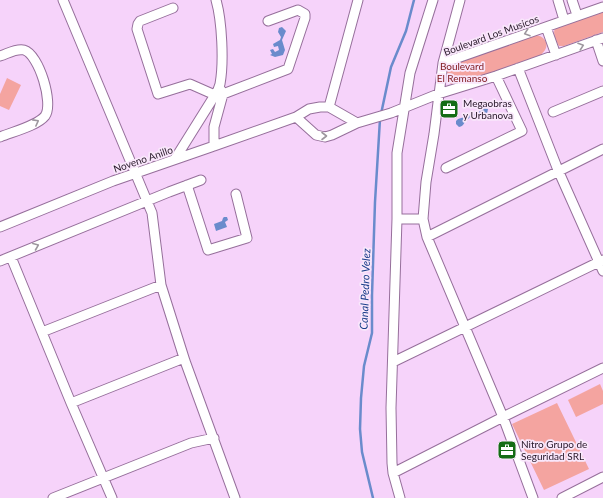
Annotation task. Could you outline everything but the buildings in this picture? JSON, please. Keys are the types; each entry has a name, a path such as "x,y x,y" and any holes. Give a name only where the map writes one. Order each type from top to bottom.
{"street":[{"path":"63,0 152,213 161,286 184,358 235,498"},
{"path":"214,146 214,127 222,69 221,34 216,0"},
{"path":"357,123 329,107 358,0"},
{"path":"400,498 393,473 391,415 397,219 397,152 410,73 433,0"},
{"path":"443,63 460,0"},
{"path":"558,0 564,20"},
{"path":"572,0 577,15"},
{"name":"Boulevard Los Musicos","path":"533,498 503,417 427,237 423,219 426,182 434,134 438,94 443,63 603,6"},
{"path":"173,8 140,21 137,29 158,94 190,84 219,92 288,69 305,18 304,14 298,10 268,21"},
{"path":"546,27 556,55"},
{"path":"296,117 316,136 321,137 332,135 357,123 391,113 438,94 496,76 599,39 603,61"},
{"path":"0,56 20,49 25,50 31,55 47,90 49,110 44,117 37,122 0,137"},
{"path":"518,68 558,170 601,261 603,271"},
{"path":"446,168 522,131 496,76"},
{"path":"553,112 603,91"},
{"path":"175,159 219,92"},
{"name":"Noveno Anillo","path":"0,227 135,172 296,117 308,109 329,107"},
{"path":"427,237 558,170 603,149"},
{"path":"0,261 201,180"},
{"path":"188,185 208,250 247,238 236,194"},
{"path":"397,219 423,219"},
{"path":"11,257 112,498"},
{"path":"393,362 601,261"},
{"path":"42,332 161,286"},
{"path":"71,403 184,358"},
{"path":"393,473 603,368"},
{"path":"53,498 191,444 214,438"},
{"path":"562,498 603,478"}],"green space":[{"path":"603,11 603,32 564,46 559,46 554,36 556,26"},
{"name":"Boulevard El Remanso","path":"533,35 542,37 546,41 545,51 541,55 456,85 449,82 446,70 450,65"},
{"path":"7,78 21,85 9,110 0,106 0,94"},
{"path":"600,384 603,391 603,404 576,417 568,400"},
{"path":"557,403 589,469 544,490 512,424"}],"water":[{"path":"282,27 286,31 282,40 285,50 283,55 275,57 270,55 272,54 270,50 273,49 275,52 279,50 278,46 274,47 273,44 280,40 281,37 278,32 279,28"},
{"path":"485,108 488,109 487,114 472,116 459,127 456,124 458,119 477,113"},
{"path":"224,217 227,217 228,220 225,222 227,227 216,231 214,224 222,221"}],"waterway":[{"name":"Canal Pedro Velez","path":"381,114 391,67 406,31 414,0"},
{"name":"Canal Pedro Velez","path":"373,498 362,452 360,429 364,366 372,333 375,202 380,119"}],"place":[{"name":"Megaobras y Urbanova","path":"449,109"},
{"name":"Nitro Grupo de Seguridad SRL","path":"507,450"}]}
